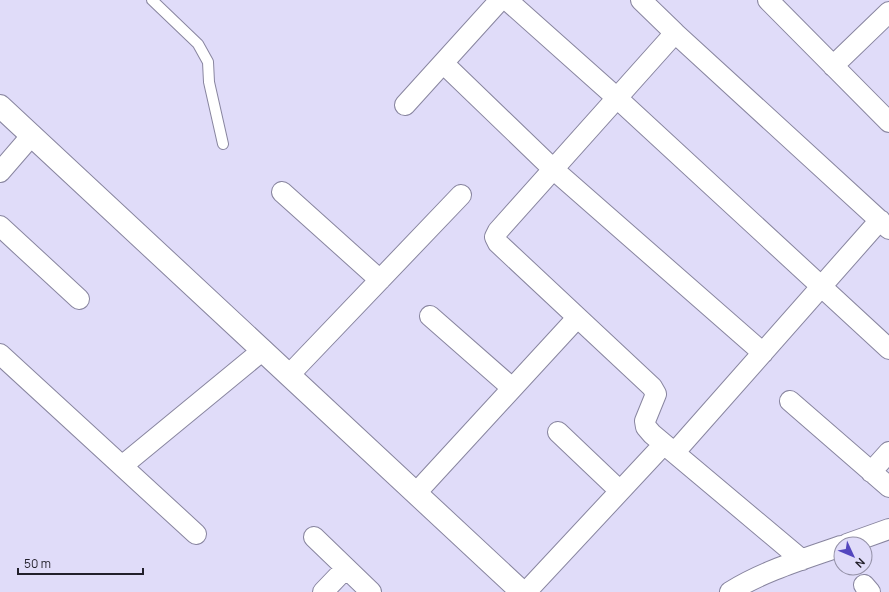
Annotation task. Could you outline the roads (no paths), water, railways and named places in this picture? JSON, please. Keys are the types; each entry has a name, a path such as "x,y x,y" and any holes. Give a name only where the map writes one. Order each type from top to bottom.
{"street":[{"path":"405,105 500,0"},
{"path":"507,0 617,98 889,349"},
{"path":"526,592 620,491 670,448 763,353 821,286 884,224 675,33 642,0"},
{"path":"768,0 889,122"},
{"path":"833,66 889,12"},
{"path":"675,33 498,231 495,237 498,244 652,387 656,394 645,421 646,427 802,560"},
{"path":"443,63 553,169 763,353"},
{"path":"0,106 522,592"},
{"path":"0,172 32,135"},
{"path":"282,192 380,280"},
{"path":"289,375 461,195"},
{"path":"0,226 78,299"},
{"path":"430,316 512,388"},
{"path":"416,493 577,318"},
{"path":"122,466 263,350"},
{"path":"0,354 196,534"},
{"path":"790,401 889,487"},
{"path":"558,432 620,491"},
{"path":"871,472 889,452"},
{"path":"869,536 889,529"},
{"path":"314,537 371,592"},
{"path":"730,592 747,582 833,549"},
{"path":"323,592 346,568"}],"lane":[{"path":"152,0 198,44 208,62 209,82 223,144"}]}
